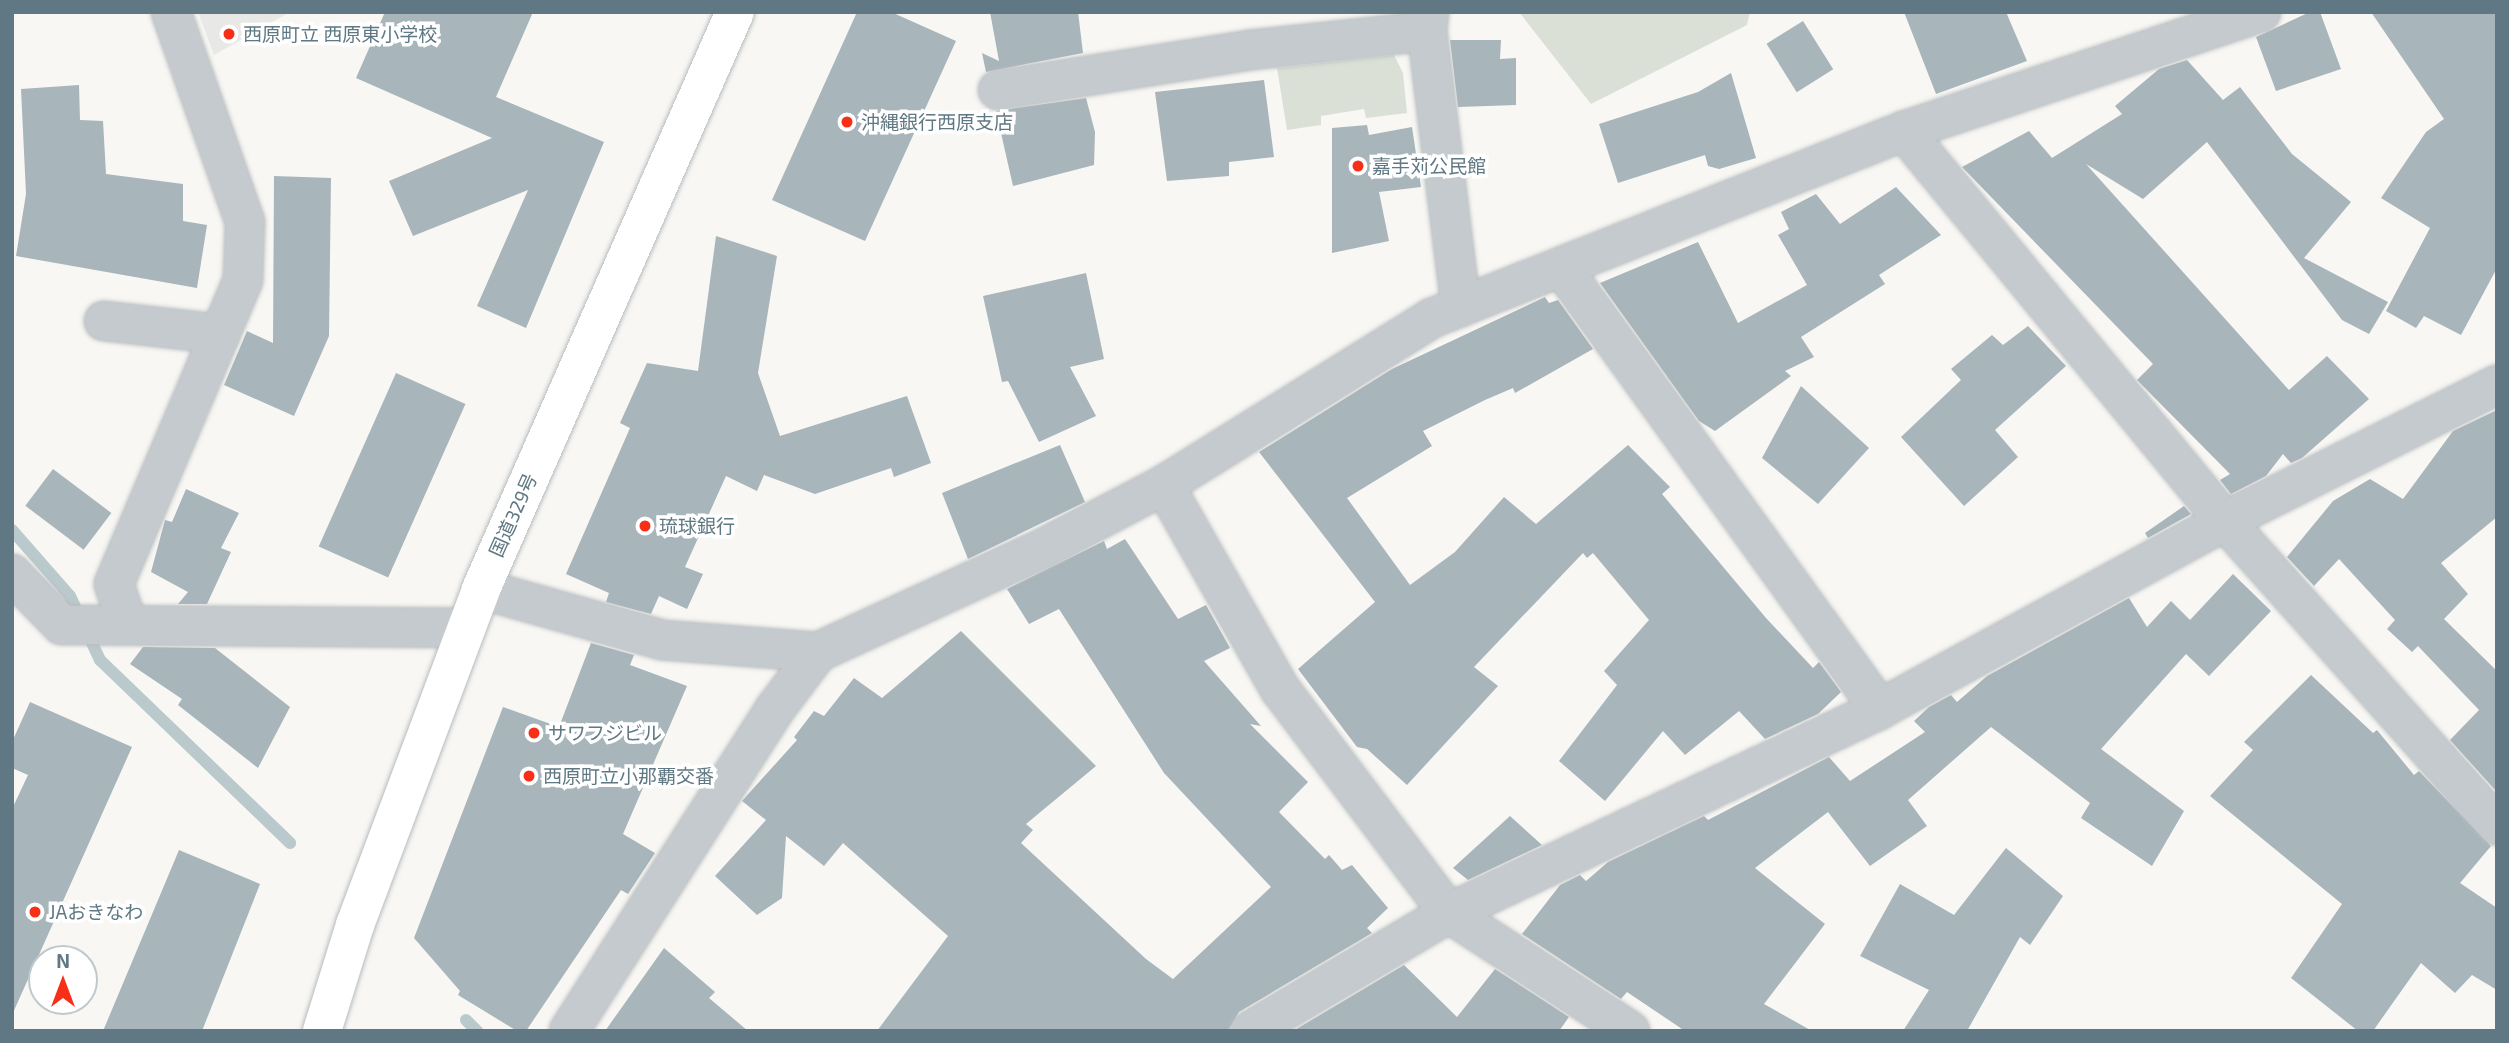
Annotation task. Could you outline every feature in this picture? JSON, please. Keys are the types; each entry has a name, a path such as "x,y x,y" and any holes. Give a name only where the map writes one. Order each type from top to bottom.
{"highway":[{"name":"国道329号","path":"322,1031 355,925 481,589 735,12"}],"street":[{"path":"121,625 114,584 243,279 245,222 171,12"},
{"path":"569,1031 775,709 818,652 1044,548 1164,485 1432,318 1904,131 2261,12"},
{"path":"999,90 1428,22 1461,307"},
{"path":"1904,131 2225,521 2497,825"},
{"path":"1562,268 1880,709"},
{"path":"104,321 220,334"},
{"path":"1250,1031 1450,912 1880,709 2225,521 2497,385"},
{"path":"1164,485 1280,689 1450,912 1630,1031"},
{"path":"12,574 62,625 466,628"},
{"path":"481,589 662,640 818,652"}],"shaded area":[{"name":"西原町立 西原東小学校","path":"198,12 290,12 214,55"},
{"path":"1519,12 1750,12 1747,25 1591,104"},
{"path":"1394,55 1403,73 1407,113 1366,118 1364,109 1321,116 1321,125 1287,130 1277,68"}],"building":[{"path":"385,12 533,12 496,97 604,142 526,328 477,306 528,190 413,236 389,181 492,138 356,78"},
{"path":"857,12 891,12 956,41 865,241 772,200"},
{"path":"990,12 1078,12 1083,53 986,72 982,53 999,61"},
{"path":"1904,12 2006,12 2027,61 1936,94"},
{"path":"2310,12 2320,12 2341,69 2276,91 2256,37"},
{"path":"2371,12 2497,12 2497,268 2461,335 2424,316 2416,328 2386,311 2430,228 2381,198 2426,132 2444,119"},
{"path":"1803,21 1833,69 1797,92 1767,44"},
{"path":"1450,40 1501,40 1500,59 1516,58 1516,105 1458,107"},
{"path":"2187,60 2223,100 2240,87 2292,154 2351,202 2304,258 2388,302 2369,334 2342,320 2207,142 2143,199 2086,164 2289,390 2327,356 2369,399 2302,458 2291,463 2283,454 2266,476 2231,494 2220,480 2230,474 2137,380 2153,364 1962,167 2029,131 2052,158 2122,114 2115,106 2159,69"},
{"path":"1731,73 1756,158 1719,169 1708,166 1705,155 1618,183 1599,124 1698,92"},
{"path":"1264,80 1274,157 1229,162 1229,176 1167,181 1155,92"},
{"path":"79,85 80,120 103,121 106,174 183,184 183,221 207,225 197,288 16,256 26,194 21,89"},
{"path":"1086,98 1095,132 1094,165 1013,186 996,111"},
{"name":"嘉手苅公民館","path":"1367,125 1369,135 1412,127 1421,187 1379,192 1389,241 1332,253 1332,128"},
{"path":"274,176 331,178 329,336 294,416 224,385 247,331 273,343"},
{"path":"1896,187 1941,235 1879,275 1885,284 1801,337 1814,357 1785,371 1791,376 1715,431 1699,421 1600,283 1698,242 1738,323 1807,285 1778,235 1789,229 1781,212 1816,194 1840,224"},
{"path":"716,236 777,256 758,373 780,436 907,396 931,463 894,477 891,468 815,494 764,475 757,491 726,476 685,567 703,574 687,609 659,596 651,614 606,602 609,593 566,574 630,428 620,423 647,363 698,371"},
{"path":"1086,273 1104,359 1070,367 1096,416 1039,442 1008,381 1002,382 983,296"},
{"path":"1545,297 1549,303 1558,300 1593,349 1515,393 1513,388 1423,431 1432,446 1347,498 1410,585 1455,552 1504,497 1536,524 1628,445 1670,487 1662,494 1766,618 1813,668 1819,662 1841,692 1818,714 1765,739 1739,711 1685,755 1663,731 1605,801 1559,761 1617,685 1604,671 1649,620 1593,553 1587,558 1583,553 1474,667 1498,686 1407,785 1367,749 1357,747 1298,669 1375,602 1259,452 1392,369"},
{"path":"2028,326 2066,366 1995,430 2018,457 1964,506 1901,437 1961,380 1951,369 1992,335 2003,345"},
{"path":"396,373 465,404 388,577 319,547"},
{"path":"1801,386 1869,448 1818,504 1762,458"},
{"path":"2497,410 2497,517 2441,563 2468,594 2444,619 2497,671 2497,792 2450,740 2479,710 2418,646 2412,652 2387,629 2395,620 2339,559 2314,586 2287,557 2333,501 2370,479 2403,499 2453,431"},
{"path":"1060,445 1085,502 968,559 942,493"},
{"path":"53,469 111,513 84,550 25,506"},
{"path":"186,489 239,513 221,548 231,552 207,604 178,604 188,592 151,572 165,520 172,522"},
{"path":"2184,506 2191,514 2148,538 2145,533"},
{"path":"1125,539 1178,619 1206,605 1230,648 1204,661 1261,726 1250,724 1308,782 1279,812 1325,859 1329,855 1342,870 1352,865 1388,908 1367,928 1372,933 1239,1012 1228,1031 877,1031 948,936 843,843 824,866 786,836 782,898 757,915 715,876 766,820 742,801 797,740 794,737 814,711 824,716 854,678 882,698 961,631 1096,766 1026,824 1033,830 1021,843 1146,959 1173,979 1271,887 1164,773 1059,609 1029,624 1007,589 1104,541 1107,549"},
{"path":"2233,574 2271,611 2209,676 2186,654 2101,749 2184,811 2152,866 2081,818 2090,803 1991,727 1908,800 1927,826 1870,866 1828,812 1755,868 1825,924 1764,1004 1812,1031 1685,1031 1627,992 1621,999 1522,934 1560,885 1580,875 1586,881 1608,862 1704,816 1708,820 1829,757 1850,781 1925,732 1914,721 1929,707 1951,695 1957,702 1987,676 2129,598 2147,627 2171,601 2190,620"},
{"path":"591,643 634,655 630,665 687,686 623,834 655,853 628,894 621,890 526,1031 517,1031 458,995 460,991 414,938 503,707 559,727"},
{"path":"143,647 215,648 290,707 258,768 178,705 182,699 130,664"},
{"path":"2311,675 2373,733 2377,730 2414,775 2419,771 2491,846 2460,883 2497,908 2497,990 2472,975 2455,993 2421,963 2373,1031 2358,1031 2291,978 2342,904 2210,796 2253,750 2244,742"},
{"name":"JAおきなわ","path":"30,702 132,747 43,945 28,945 28,979 12,1015 12,809 28,775 12,768 12,742"},
{"path":"1510,816 1542,845 1468,880 1453,868"},
{"path":"2006,848 2063,896 2030,945 2020,937 1967,1031 1903,1031 1929,990 1860,956 1900,884 1954,915"},
{"path":"179,850 260,884 202,1031 103,1031"},
{"path":"664,948 715,992 709,998 748,1031 605,1031"},
{"path":"1404,965 1457,1017 1495,969 1569,1017 1559,1031 1293,1031"}],"waterway":[{"path":"12,530 70,596 100,660 290,843"},
{"path":"466,1020 477,1031"}],"place":[{"name":"西原町立 西原東小学校","path":"229,34"},
{"name":"沖縄銀行西原支店","path":"847,122"},
{"name":"嘉手苅公民館","path":"1358,166"},
{"name":"琉球銀行","path":"645,526"},
{"name":"サワフジビル","path":"534,733"},
{"name":"西原町立小那覇交番","path":"529,776"},
{"name":"JAおきなわ","path":"35,912"}]}
